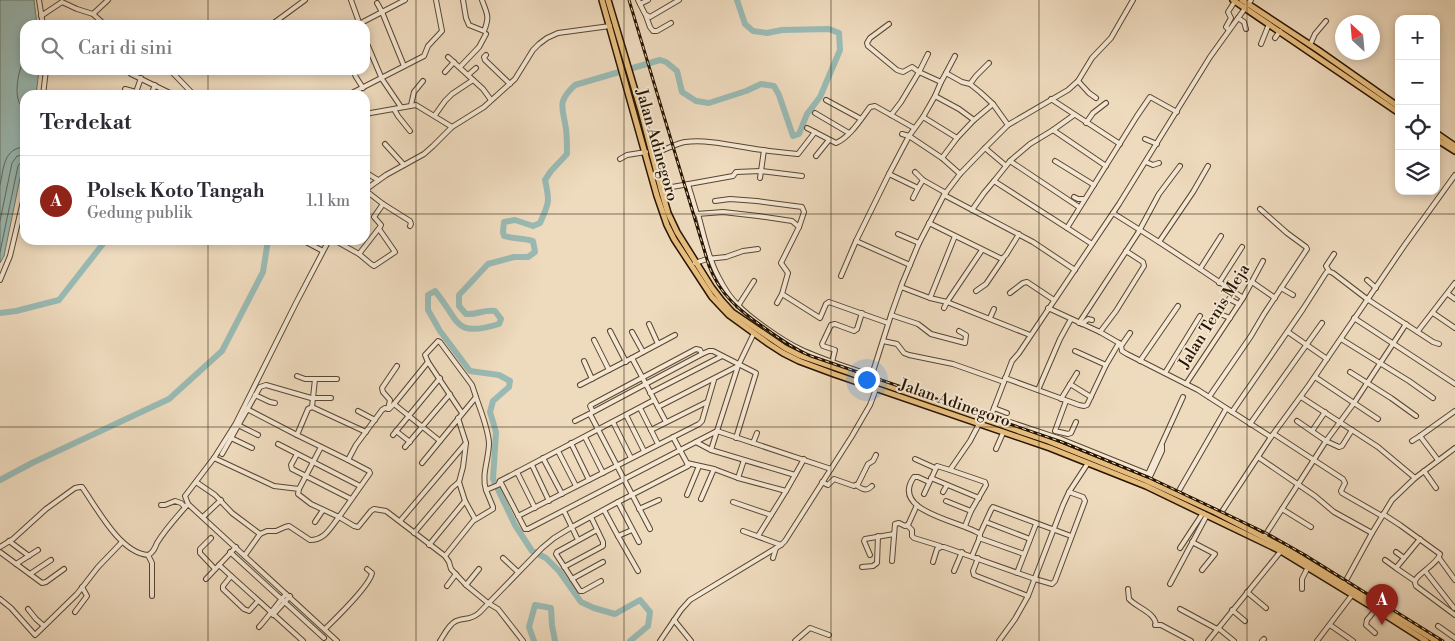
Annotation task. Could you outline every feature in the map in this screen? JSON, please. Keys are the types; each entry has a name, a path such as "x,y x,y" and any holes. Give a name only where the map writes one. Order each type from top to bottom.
{"highway":[{"name":"Jalan Adinegoro","path":"602,0 610,26 633,83 652,154 652,168"},
{"name":"Jalan Adinegoro","path":"608,0 623,59 627,85 652,168"},
{"path":"1242,0 1396,105"},
{"path":"1234,1 1248,4 1269,24 1395,110"},
{"path":"1440,136 1455,146"},
{"path":"1440,142 1455,151"},
{"path":"652,168 668,214 677,232 722,301 732,312 785,348 834,371 871,378 1048,441 1177,494 1281,551 1426,641"},
{"name":"Jalan Adinegoro","path":"655,179 667,225 712,297 729,315 783,353 826,368"},
{"name":"Jalan Adinegoro","path":"834,371 876,389 1050,448 1146,486 1205,514 1214,515"},
{"path":"1224,520 1264,537 1436,641"}],"street":[{"path":"39,0 42,20"},
{"path":"93,14 108,0"},
{"path":"278,20 305,0"},
{"path":"351,0 358,20"},
{"path":"367,20 405,0"},
{"path":"360,90 424,56 428,46 442,31 436,0"},
{"path":"464,0 466,18 469,25 484,31 488,21 487,10 482,0"},
{"path":"648,0 639,2 653,31 671,22"},
{"path":"645,14 652,16 678,0"},
{"path":"688,184 710,258 728,294 738,306 798,348 871,378 888,322 910,265 919,243 945,194 960,174 1008,125 1068,90 1078,81 1092,58 1111,38 1133,0"},
{"path":"1229,30 1226,27 1231,18 1228,12 1234,1"},
{"path":"41,16 62,2 93,14 100,20"},
{"path":"377,3 404,66"},
{"path":"989,421 1012,361 1113,213 1210,57 1248,4"},
{"path":"1238,18 1244,22 1246,29"},
{"path":"1310,45 1326,21"},
{"path":"889,24 870,38 867,44 900,72 912,67 941,82"},
{"path":"1261,44 1269,24"},
{"path":"370,186 434,146 452,127 484,107 510,84 522,69 533,50 547,38 558,33 610,26"},
{"path":"1275,38 1280,31"},
{"path":"460,67 479,47 486,34"},
{"path":"370,50 382,79 401,108"},
{"path":"891,115 902,102 928,54"},
{"path":"486,55 484,57 485,60 510,84"},
{"path":"841,276 889,174 909,136 935,96 955,56"},
{"path":"448,57 491,100"},
{"path":"445,72 454,62"},
{"path":"970,84 989,63"},
{"path":"468,75 476,68"},
{"path":"946,73 962,82 970,84 980,92 993,104 1008,125"},
{"path":"44,90 45,75"},
{"path":"134,75 163,90"},
{"path":"175,75 189,90"},
{"path":"355,75 363,88"},
{"path":"137,90 141,78"},
{"path":"435,115 452,94 473,80"},
{"path":"411,105 414,92 423,81"},
{"path":"1078,81 1096,98"},
{"path":"152,90 154,85"},
{"path":"935,96 959,109 974,120"},
{"path":"1067,228 1136,116 1150,97 1177,112"},
{"path":"1051,99 1120,144"},
{"path":"826,100 860,119"},
{"path":"1086,123 1093,113 1106,103"},
{"path":"942,158 974,120 993,104"},
{"path":"370,113 411,105 418,106 452,127"},
{"path":"807,128 836,143 849,133 870,107 875,106 914,128"},
{"path":"394,109 410,131"},
{"path":"815,113 849,133"},
{"path":"972,210 1005,165 1030,144 1074,115"},
{"path":"923,117 957,138"},
{"path":"1053,130 1106,166"},
{"path":"652,154 686,142 718,142 798,154 815,132"},
{"path":"902,134 909,136 942,158 960,174"},
{"path":"1145,139 1157,144"},
{"path":"816,156 829,140"},
{"path":"385,144 404,165"},
{"path":"984,148 1005,165"},
{"path":"760,178 764,150"},
{"path":"620,159 627,155 646,152"},
{"path":"1010,161 1079,207"},
{"path":"1055,161 1094,185"},
{"path":"1146,162 1153,165 1159,163"},
{"path":"1081,324 1140,230 1159,194 1180,166"},
{"path":"1159,242 1208,166"},
{"path":"661,190 733,176 736,172 760,171 802,176"},
{"path":"915,172 923,180 945,194 1019,234 1075,270"},
{"path":"889,174 918,188"},
{"path":"1223,510 1272,436 1455,174"},
{"path":"370,175 378,180"},
{"path":"913,198 923,180"},
{"path":"994,181 1092,244"},
{"path":"370,194 410,222 410,226"},
{"path":"1074,197 1084,199"},
{"path":"715,201 730,199 802,207 804,212 799,227 781,263 788,274 777,303"},
{"path":"370,241 381,225 374,217 383,204"},
{"path":"1209,397 1251,336 1307,248 1286,233 1260,209"},
{"path":"698,214 723,212 758,216 792,221 799,227"},
{"path":"1113,213 1242,298"},
{"path":"0,280 10,256 20,214"},
{"path":"929,223 998,258 1004,258"},
{"path":"343,245 360,254 374,266 394,253 379,229"},
{"path":"898,234 919,243"},
{"path":"976,291 986,284 1019,234"},
{"path":"930,298 955,236"},
{"path":"1200,269 1221,236"},
{"path":"856,241 910,265"},
{"path":"312,245 324,251"},
{"path":"254,394 296,303 327,245"},
{"path":"360,254 367,245"},
{"path":"1219,283 1242,247"},
{"path":"696,263 710,258 721,258 743,251 758,249"},
{"path":"944,308 982,250"},
{"path":"1100,332 1144,266 1143,262 1126,250"},
{"path":"1334,254 1326,266 1329,271 1367,299 1439,344"},
{"name":"Jalan Tenis Meja","path":"1186,384 1239,304 1264,261"},
{"path":"1232,412 1329,271"},
{"path":"1367,280 1376,288"},
{"path":"738,306 754,281"},
{"path":"1010,293 1027,282 1054,300"},
{"path":"1252,282 1275,298"},
{"path":"1418,331 1455,283"},
{"path":"902,287 930,298 947,302 956,308 990,318 1030,335"},
{"path":"1282,288 1293,295"},
{"path":"782,294 820,318 826,304 829,302 888,322"},
{"path":"1448,294 1455,299"},
{"path":"1229,299 1239,304"},
{"path":"1140,361 1178,306"},
{"path":"1048,308 1100,332 1120,344 1122,351 1209,397 1250,424 1344,480 1345,484 1341,491 1342,493 1382,515 1439,553 1439,558 1455,580"},
{"path":"990,318 994,309"},
{"path":"1215,312 1230,318"},
{"path":"1433,313 1455,328"},
{"path":"832,362 835,350 822,346 831,326 835,324 854,331 857,329 862,314"},
{"path":"891,315 918,324 931,334 965,343 966,335 959,331"},
{"path":"1165,373 1200,316"},
{"path":"1354,318 1455,384"},
{"path":"1038,390 1060,339 1071,319"},
{"path":"1081,324 1088,319 1092,320"},
{"path":"1250,424 1322,322"},
{"path":"649,324 658,344"},
{"path":"1264,537 1326,441 1354,403 1406,324"},
{"path":"610,331 626,362"},
{"path":"632,332 643,352"},
{"path":"1288,332 1327,359"},
{"path":"712,450 716,431 738,365 754,333"},
{"path":"883,341 897,344 904,353 909,355 953,364 1084,406 1087,405 1106,365 1130,333"},
{"path":"580,385 675,335"},
{"path":"1341,339 1433,398"},
{"path":"594,340 609,370"},
{"path":"445,556 475,519 493,508 484,481 489,444 484,421 472,385 438,341 425,354 428,362 462,413"},
{"path":"575,421 696,349 701,352"},
{"path":"591,410 701,352 711,351 756,373 736,438"},
{"path":"1075,351 1106,365"},
{"path":"650,393 722,356"},
{"path":"632,358 666,422"},
{"path":"584,361 592,378"},
{"path":"348,460 356,445 375,420 384,409 388,409 394,404 428,362"},
{"path":"658,407 714,380 733,370 738,365"},
{"path":"388,409 390,400 382,388 397,366"},
{"path":"1350,372 1416,416"},
{"path":"1076,422 1071,433 1055,431 1070,384 1077,373"},
{"path":"297,376 305,379 337,378"},
{"path":"1315,377 1378,419"},
{"path":"393,435 440,378"},
{"path":"297,435 308,409 312,407 315,379"},
{"path":"518,516 700,422 714,380"},
{"path":"1070,384 1091,396"},
{"path":"187,506 185,496 237,424 258,388 266,385 314,398 331,398"},
{"path":"660,641 686,603 694,596 781,545 788,537 858,426 870,405 876,389"},
{"path":"254,394 275,403"},
{"path":"406,447 450,394"},
{"path":"1301,396 1388,454 1415,478"},
{"path":"422,463 476,397"},
{"path":"1147,481 1148,474 1162,451 1162,444 1183,397"},
{"path":"486,490 654,400"},
{"path":"651,430 707,402"},
{"path":"394,404 440,441"},
{"path":"312,407 366,432"},
{"path":"245,555 260,534 267,531 276,531 289,526 313,541 324,537 370,474 370,472 348,460 246,408"},
{"path":"640,408 658,444"},
{"path":"994,408 1007,413"},
{"path":"1177,494 1226,409"},
{"path":"591,410 598,430 650,529"},
{"path":"358,411 375,420"},
{"path":"1412,441 1455,411"},
{"path":"1312,431 1325,412"},
{"path":"991,414 1061,439 1148,474"},
{"path":"1368,421 1372,414"},
{"path":"626,415 644,451"},
{"path":"414,533 458,482 464,467 466,443 458,418"},
{"path":"1297,420 1334,446 1340,447 1352,430"},
{"path":"613,422 631,458"},
{"path":"237,424 258,435"},
{"path":"222,454 237,424"},
{"path":"950,470 979,424"},
{"path":"396,431 410,442"},
{"path":"497,484 525,528 528,529 716,431 831,469"},
{"path":"753,443 756,433"},
{"path":"996,449 1003,433"},
{"path":"585,436 603,473"},
{"path":"440,641 454,623 472,618 479,613 542,548 590,517 686,468 688,466 687,463 673,436"},
{"path":"1420,436 1438,460"},
{"path":"231,438 252,448"},
{"path":"696,442 712,450 795,475"},
{"path":"400,521 466,443"},
{"path":"571,443 589,480"},
{"path":"278,444 360,486"},
{"path":"321,447 305,476 298,494 312,504 358,527 374,509 386,511 445,556 450,568 466,585 498,609 523,641"},
{"path":"1344,584 1382,515 1395,496 1415,478 1455,448"},
{"path":"558,451 576,486"},
{"path":"297,454 291,467 293,470 351,499"},
{"path":"856,486 868,464 873,461 876,455"},
{"path":"214,458 274,486 299,489"},
{"path":"544,458 562,494"},
{"path":"1258,458 1324,502 1334,512 1372,533"},
{"path":"758,536 804,459"},
{"path":"916,459 935,468"},
{"path":"738,478 744,460"},
{"path":"687,463 714,469 786,492"},
{"path":"999,641 1015,619 1028,596 1069,492 1088,463"},
{"path":"532,465 549,500"},
{"path":"924,494 938,465 986,483 965,526"},
{"path":"687,495 699,466"},
{"path":"1147,481 1152,468"},
{"path":"701,499 714,469"},
{"path":"1424,471 1436,488"},
{"path":"517,472 535,508"},
{"path":"980,498 947,485 916,476 912,479 909,493 911,499 928,514 965,526 979,536 1024,554"},
{"path":"822,482 828,485 834,479 865,490 872,486"},
{"path":"196,482 260,534"},
{"path":"458,482 465,501 475,519"},
{"path":"943,492 947,485"},
{"path":"0,547 10,541 46,509 80,486 122,542 138,554 148,555 152,553 170,524 187,506"},
{"path":"892,561 894,526 899,523 907,525 912,530 914,538 962,552 1051,584 1054,582 1085,500 1083,497 1069,492"},
{"path":"204,517 220,500"},
{"path":"639,509 659,500"},
{"path":"161,505 165,506 175,501 204,517 337,641"},
{"path":"429,545 465,501"},
{"path":"946,501 971,511"},
{"path":"618,502 639,542"},
{"path":"733,502 772,514"},
{"path":"907,525 917,505"},
{"path":"972,556 979,536 994,507 1071,536"},
{"path":"1282,509 1311,527"},
{"path":"315,522 324,510"},
{"path":"604,510 638,571"},
{"path":"564,511 578,540"},
{"path":"1170,584 1205,514"},
{"path":"1180,548 1205,514"},
{"path":"564,567 603,546 603,542 590,517"},
{"path":"986,522 1030,539"},
{"path":"1017,573 1036,524"},
{"path":"597,530 556,553 578,590 581,591 602,582"},
{"path":"618,536 632,530"},
{"path":"743,532 781,545"},
{"path":"870,555 866,538 894,534"},
{"path":"862,567 877,564 878,536"},
{"path":"211,538 200,549 200,553 215,569"},
{"path":"1396,568 1420,539"},
{"path":"10,541 29,556"},
{"path":"31,641 82,588 122,542"},
{"path":"1192,542 1215,554 1202,570"},
{"path":"206,579 236,546"},
{"path":"933,562 937,550 941,547"},
{"path":"773,558 776,548"},
{"path":"16,564 38,550"},
{"path":"1208,641 1281,551"},
{"path":"0,552 44,583 64,569"},
{"path":"230,552 323,640 329,633"},
{"path":"954,571 962,552"},
{"path":"1396,552 1404,558"},
{"path":"148,555 152,563 152,596"},
{"path":"503,558 518,572"},
{"path":"978,558 973,572 974,575 1028,596"},
{"path":"1415,581 1439,558"},
{"path":"30,574 51,560"},
{"path":"1385,560 1415,581 1416,586 1430,596 1453,608"},
{"path":"572,580 603,562"},
{"path":"219,565 303,641"},
{"path":"1302,589 1302,580 1308,567"},
{"path":"325,629 371,579 372,573 367,569"},
{"path":"466,585 479,569"},
{"path":"1424,571 1453,608 1455,615"},
{"path":"447,586 456,574"},
{"path":"231,576 223,586 223,589 244,610 249,610 258,602"},
{"path":"1430,596 1437,586"},
{"path":"75,612 87,596 82,588"},
{"path":"1128,589 1129,599 1152,616 1155,620 1154,626 1161,625 1191,641"},
{"path":"1247,592 1266,608"},
{"path":"259,627 288,595"},
{"path":"1317,641 1352,595"},
{"path":"0,599 12,608 35,635"},
{"path":"28,609 44,626"},
{"path":"1180,609 1217,629 1234,641"},
{"path":"1375,633 1366,625 1367,620 1376,609"},
{"path":"1232,610 1245,620"},
{"path":"674,620 691,641"},
{"path":"1330,624 1353,641"},
{"path":"1438,626 1455,638"},
{"path":"795,641 810,628 829,635"},
{"path":"1212,635 1216,641"}],"water":[{"path":"0,0 34,0 36,20 20,20 20,75 38,75 37,90 20,90 20,178 4,256 0,263"}],"waterway":[{"path":"630,641 648,626 650,612 640,600 615,614 581,602 559,571 546,558 532,551 515,525 493,479 496,432 490,412 493,401 509,387 510,381 499,375 470,371 440,331 428,310 428,295 435,291 454,318 465,328 484,328 499,324 501,319 495,311 466,314 459,306 459,295 488,264 514,257 528,257 535,252 533,241 504,236 504,222 515,220 533,226 540,223 548,202 545,180 567,154 562,105 565,96 575,85 660,60 666,62 677,71 682,92 696,101 709,103 761,84 774,86 793,136 799,134 807,114 820,97 840,50 839,33 829,29 782,30 767,33 753,31 745,24 737,0"},
{"path":"0,313 59,300 102,245"},
{"path":"0,480 169,399 222,351 263,272 267,245"},
{"path":"534,641 529,627 535,605 551,608 555,641"}],"railway":[{"path":"629,0 709,266 725,294 747,315 787,344 811,356 1062,442 1150,478 1266,533 1305,555 1443,641"}],"place":[{"name":"Polsek Koto Tangah","path":"1382,625"}]}
